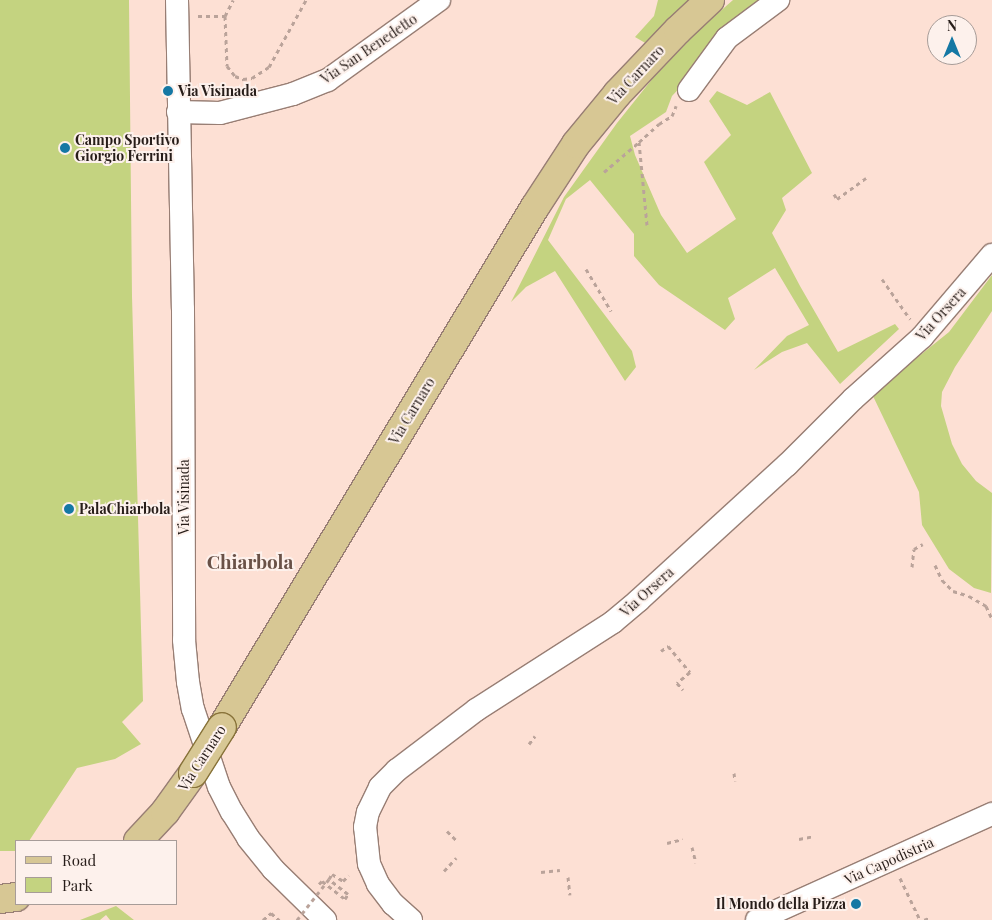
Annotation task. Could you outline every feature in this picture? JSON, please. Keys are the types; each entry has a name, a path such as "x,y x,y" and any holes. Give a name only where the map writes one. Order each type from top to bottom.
{"main road":[{"name":"Via Carnaro","path":"139,840 165,812 193,773 534,207 576,144 617,94 678,30 710,0"},
{"path":"0,899 15,897"}],"street":[{"name":"Via Visinada","path":"177,0 183,309 184,640 188,682 193,709 219,786 232,812 248,838 272,869 325,920"},
{"name":"Via San Benedetto","path":"178,112 220,113 293,94 328,80 439,0"},
{"path":"689,90 727,38 778,0"},
{"name":"Via Orsera","path":"411,920 393,904 378,884 369,864 365,842 365,827 368,812 380,786 397,770 476,710 613,622 639,600 787,465 853,399 922,336 992,255"},
{"name":"Via Capodistria","path":"757,920 992,814"}],"path":[{"path":"233,0 225,16 227,66 235,76 243,79 252,78 269,67 306,0"},
{"path":"198,16 225,16"},
{"path":"604,172 659,124 672,116 678,100 689,90"},
{"path":"639,142 647,225"},
{"path":"834,194 837,199 866,178"},
{"path":"586,269 611,311"},
{"path":"882,279 914,325"},
{"path":"912,567 914,549 923,544"},
{"path":"935,566 942,580 953,591 969,596 986,606 992,619"},
{"path":"661,651 668,646 690,672 678,683 683,690"},
{"path":"530,744 535,736"},
{"path":"734,772 735,781"},
{"path":"447,832 458,842"},
{"path":"799,839 814,836"},
{"path":"667,843 682,839"},
{"path":"692,847 696,864"},
{"path":"444,871 456,858"},
{"path":"540,872 560,870"},
{"path":"296,920 332,874 343,881"},
{"path":"899,875 920,920"},
{"path":"568,877 570,895"},
{"path":"322,881 345,899 348,894 329,878"},
{"path":"263,920 271,913 279,920"}],"green space":[{"name":"PalaChiarbola","path":"0,0 129,0 132,296 143,701 122,722 141,744 115,759 77,768 30,840 15,840 15,851 0,851"},
{"path":"658,0 693,0 647,44 635,37 654,16"},
{"path":"733,0 763,0 672,96 666,112 630,136 635,155 661,215 687,253 736,219 704,162 731,135 709,101 717,91 747,105 770,92 812,173 782,198 786,210 772,233 800,286 838,352 895,324 899,329 840,384 807,343 782,352 754,370 787,336 809,325 775,268 728,298 735,319 725,330 659,285 634,256 634,234 590,180 566,199 548,240 632,351 636,367 625,381 555,271 526,287 511,302 564,197 617,123 653,78 700,29"},
{"path":"992,275 992,311 955,367 942,392 941,406 952,444 962,464 976,481 992,493 991,593 974,588 949,569 922,525 919,492 872,394 949,332"},
{"path":"116,906 134,920 110,920 106,915 100,920 80,920"}],"place":[{"name":"Via Visinada","path":"168,91"},
{"name":"Campo Sportivo Giorgio Ferrini","path":"65,148"},
{"name":"PalaChiarbola","path":"69,509"},
{"name":"Il Mondo della Pizza","path":"856,904"}],"district":[{"name":"Chiarbola","path":"250,562"}]}
